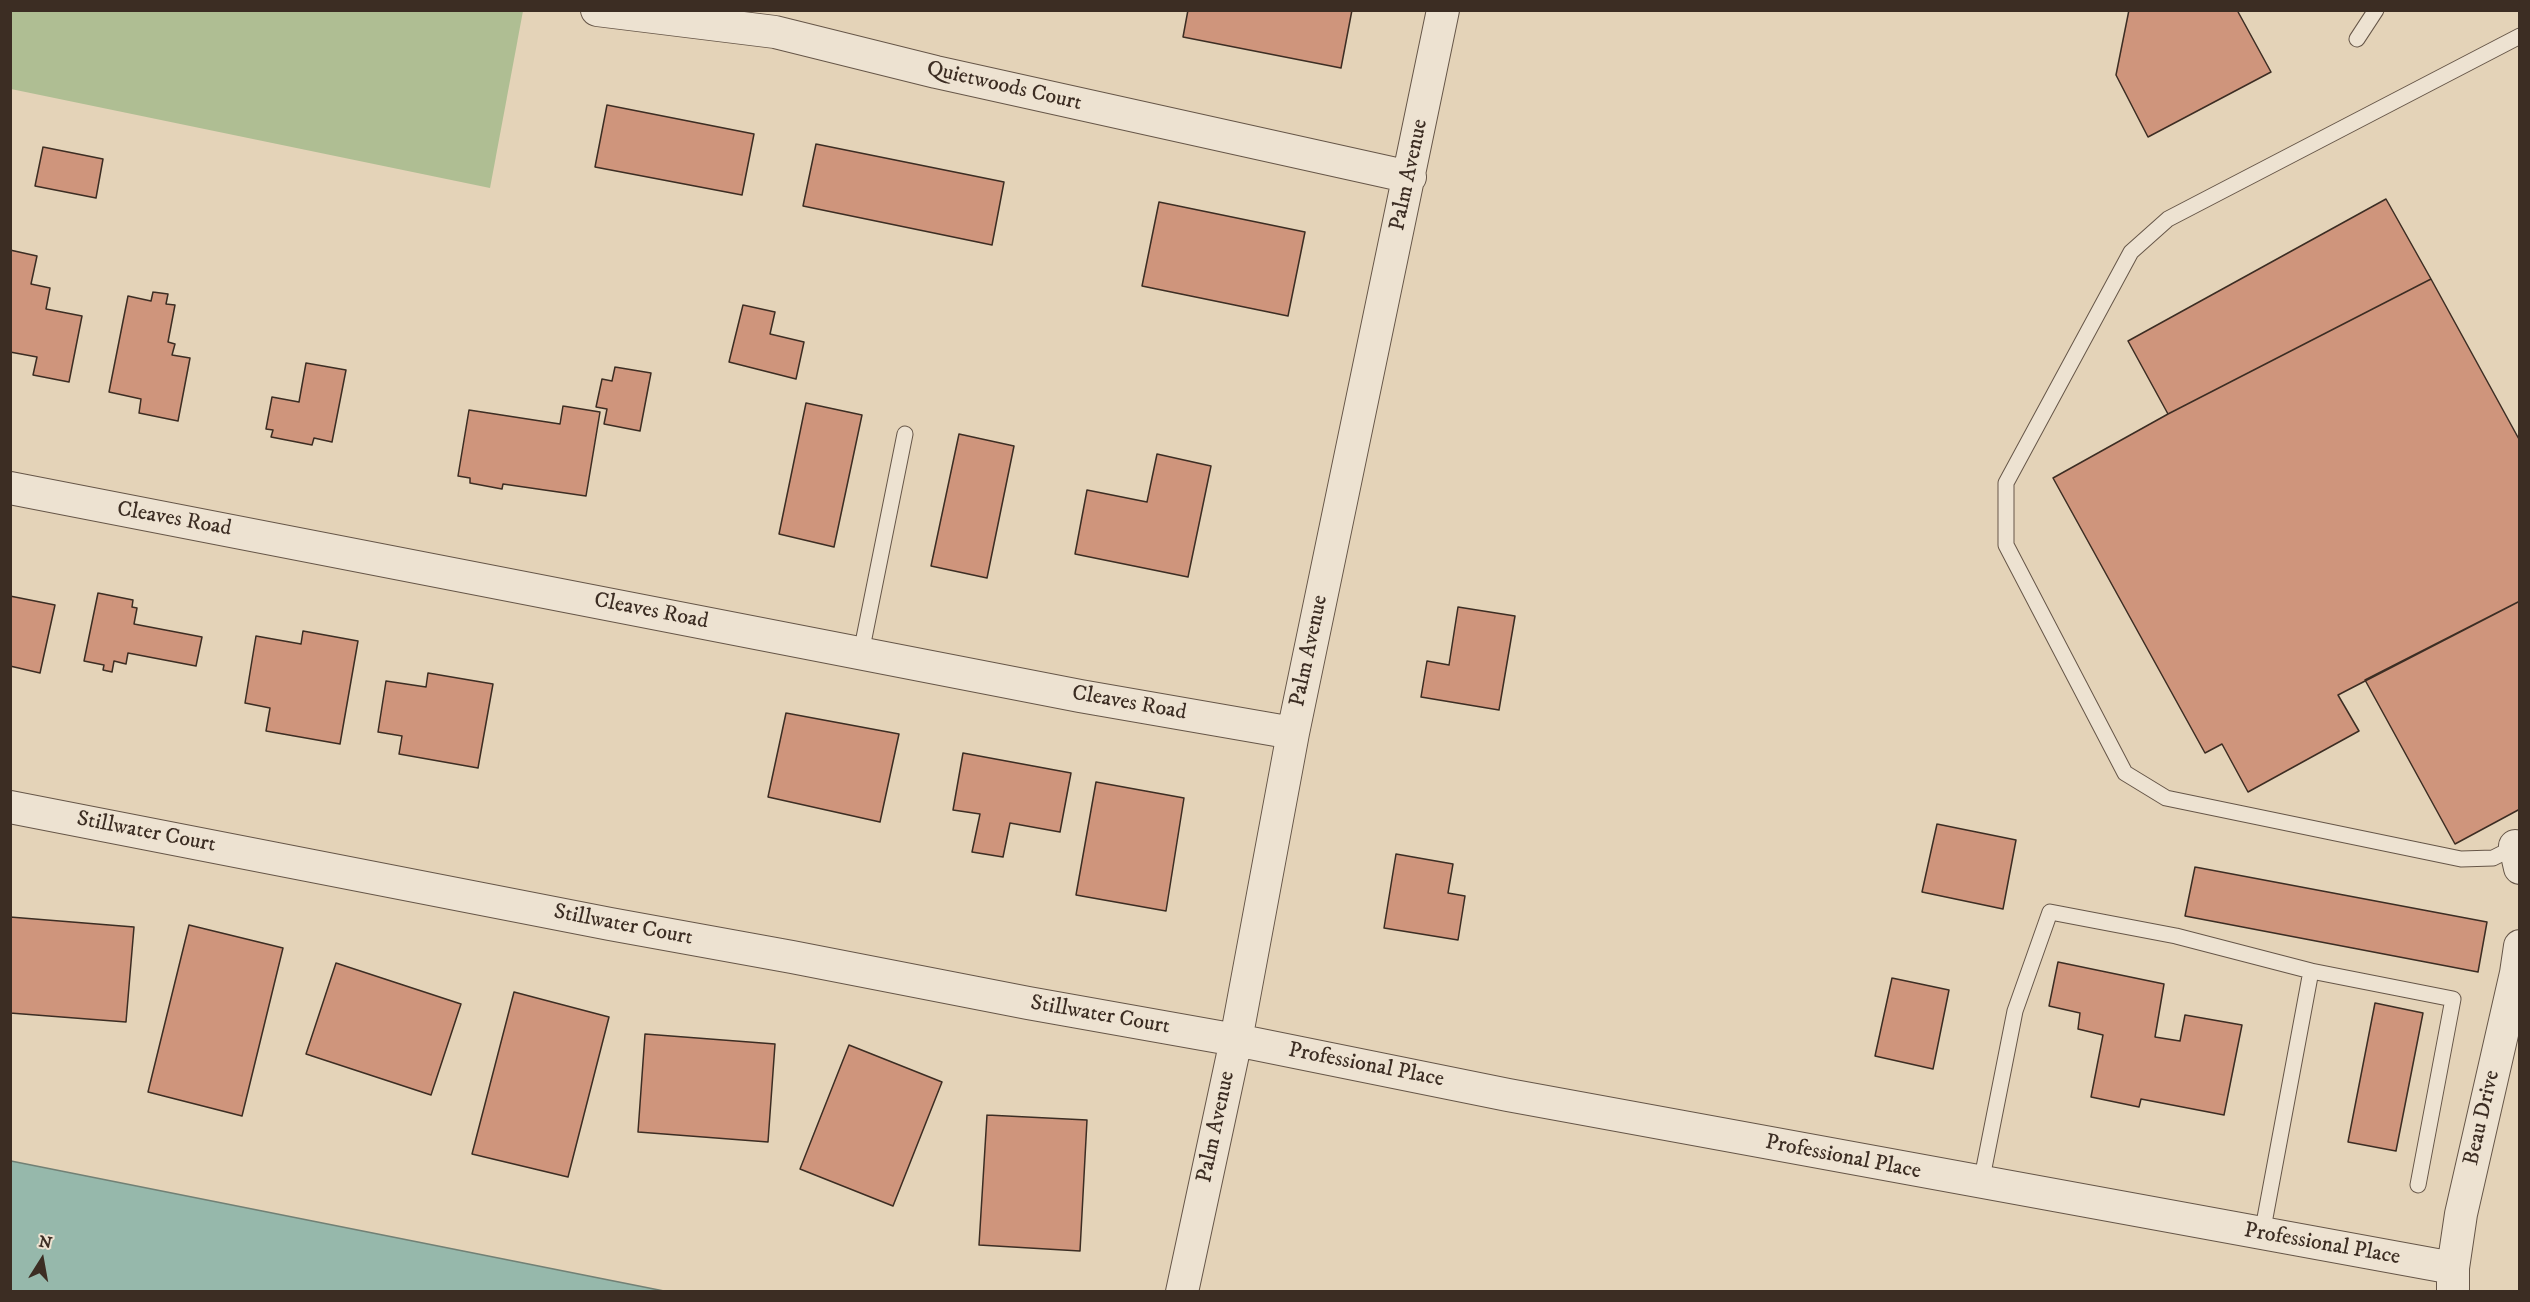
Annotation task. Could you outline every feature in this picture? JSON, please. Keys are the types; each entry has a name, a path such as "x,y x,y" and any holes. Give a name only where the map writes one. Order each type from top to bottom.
{"street":[{"name":"Quietwoods Court","path":"597,10 775,32 936,72 1410,177"},
{"name":"Palm Avenue","path":"1182,1292 1236,1040 1293,733 1443,10"},
{"name":"Cleaves Road","path":"10,488 1080,696 1293,733"},
{"name":"Stillwater Court","path":"10,807 1028,1004 1236,1040"},
{"name":"Beau Drive","path":"2453,1280 2461,1214 2519,958"},
{"name":"Professional Place","path":"1236,1040 1508,1095 2262,1234 2453,1280"}],"lane":[{"path":"2357,39 2376,10"},
{"path":"2518,853 2493,858 2461,859 2166,798 2125,773 2006,544 2006,483 2131,252 2168,219 2520,36"},
{"path":"861,653 905,434"},
{"path":"1981,1183 2015,1011 2050,912 2176,936 2311,971 2453,999 2418,1185"},
{"path":"2262,1234 2311,971"}],"shaded area":[{"path":"11,10 523,11 490,188 11,89"},
{"path":"11,1161 664,1291 11,1291"}],"building":[{"path":"1188,10 1352,10 1341,68 1183,37"},
{"path":"2129,10 2237,10 2271,72 2148,137 2116,75"},
{"path":"607,105 754,134 742,195 595,167"},
{"path":"816,144 1004,182 992,245 803,206"},
{"path":"43,147 103,159 96,198 35,186"},
{"path":"2386,199 2431,279 2168,414 2128,341"},
{"path":"1159,202 1305,232 1288,316 1142,286"},
{"path":"10,250 37,256 31,284 50,288 46,309 82,316 69,382 33,375 37,357 10,352"},
{"path":"2431,279 2520,441 2520,601 2338,695 2359,731 2248,792 2222,744 2205,753 2053,478 2168,414"},
{"path":"153,292 168,294 166,304 175,305 168,342 175,344 172,355 190,358 178,421 139,413 141,399 109,392 128,296 151,301"},
{"path":"743,305 775,312 770,334 804,342 796,379 729,362"},
{"path":"306,363 346,370 332,442 314,438 312,445 271,437 273,430 266,429 272,397 299,402"},
{"path":"615,367 651,373 640,431 604,424 607,409 596,407 602,379 612,381"},
{"path":"806,403 862,415 834,547 779,534"},
{"path":"563,406 600,412 586,496 503,484 502,489 470,483 470,478 458,476 469,410 560,424"},
{"path":"959,434 1014,446 987,578 931,566"},
{"path":"1157,454 1211,466 1188,577 1075,554 1087,490 1147,502"},
{"path":"98,593 133,600 132,607 137,608 134,624 202,637 196,666 128,653 126,664 114,661 112,672 103,670 104,665 84,661"},
{"path":"10,596 55,605 40,673 10,666"},
{"path":"2520,601 2520,809 2455,844 2365,680"},
{"path":"1458,607 1515,616 1499,710 1421,697 1427,661 1449,665"},
{"path":"303,631 358,641 340,744 266,731 270,708 245,703 256,636 301,644"},
{"path":"428,673 493,684 478,768 399,754 402,736 378,732 386,681 426,687"},
{"path":"786,713 899,734 880,822 768,797"},
{"path":"963,753 1071,773 1060,832 1010,823 1003,857 972,852 980,814 953,810"},
{"path":"1096,782 1184,798 1166,911 1076,895"},
{"path":"1937,824 2016,840 2003,909 1922,892"},
{"path":"1396,854 1453,864 1448,893 1465,896 1458,940 1384,928"},
{"path":"2195,867 2487,922 2478,972 2185,916"},
{"path":"10,917 134,927 126,1022 10,1013"},
{"path":"189,925 283,948 242,1116 148,1092"},
{"path":"2058,962 2164,984 2155,1037 2180,1041 2185,1015 2242,1025 2224,1115 2141,1099 2139,1107 2091,1097 2103,1035 2078,1029 2080,1013 2049,1006"},
{"path":"336,963 461,1004 431,1095 306,1054"},
{"path":"1892,978 1949,990 1933,1069 1875,1056"},
{"path":"514,992 609,1017 568,1177 472,1154"},
{"path":"2375,1003 2423,1013 2396,1151 2348,1142"},
{"path":"645,1034 775,1044 768,1142 638,1132"},
{"path":"849,1045 942,1082 893,1206 800,1169"},
{"path":"987,1115 1087,1120 1080,1251 979,1245"}]}
